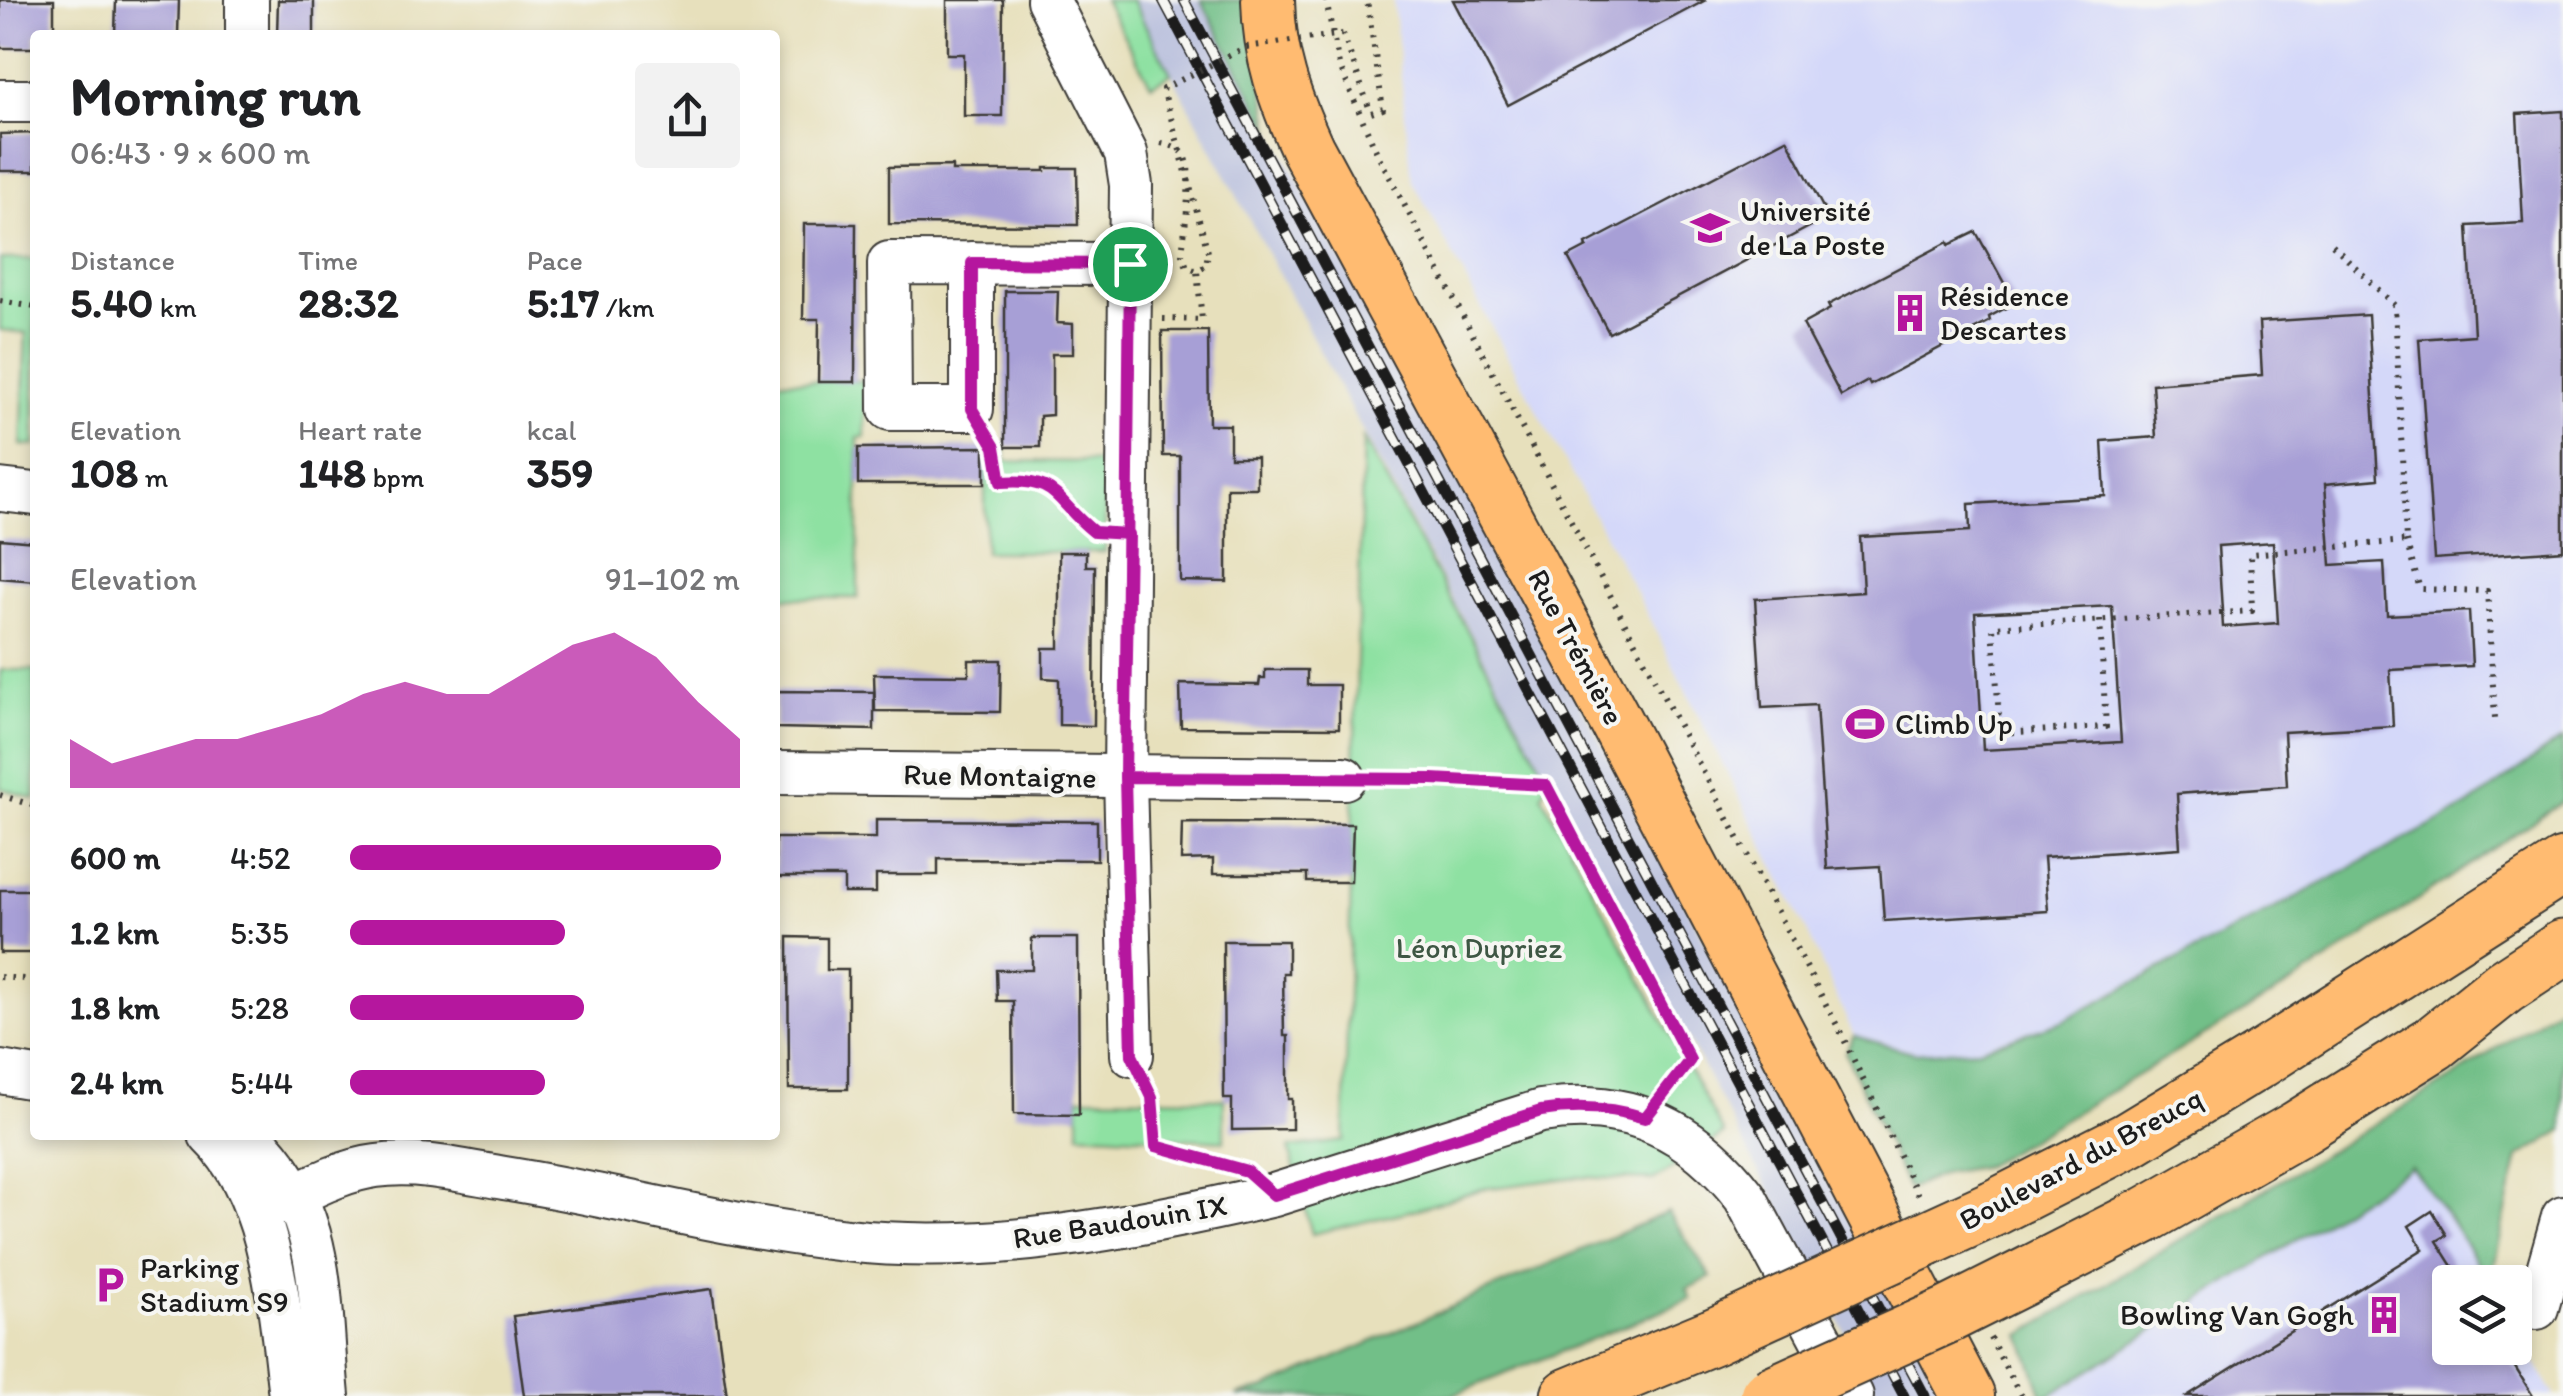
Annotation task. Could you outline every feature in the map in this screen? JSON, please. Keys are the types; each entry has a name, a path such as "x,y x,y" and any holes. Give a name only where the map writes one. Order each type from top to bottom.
{"highway":[{"name":"Boulevard du Breucq","path":"1569,1396 1714,1336 1994,1208 2144,1130 2260,1060 2552,870"},
{"path":"2434,1043 2504,987 2563,948"},
{"path":"1768,1396 1932,1323 2148,1214 2297,1130 2434,1043 2563,979"}],"main road":[{"name":"Rue Trémière","path":"1268,0 1274,65 1308,150 1918,1282"},
{"name":"Rue Trémière","path":"1296,0 1301,51 1325,116 1766,944 1918,1282"},
{"path":"1918,1282 1968,1396"},
{"path":"1918,1282 1988,1396"}],"street":[{"path":"246,0 246,30"},
{"path":"1048,0 1126,152 1131,185 1125,777 1132,1055"},
{"path":"0,100 30,101"},
{"path":"972,263 972,409 890,409 890,263 972,263 1130,264"},
{"path":"0,490 30,493"},
{"name":"Rue Montaigne","path":"780,773 1344,778"},
{"path":"0,1072 30,1077"},
{"name":"Rue Baudouin IX","path":"256,1212 359,1169 401,1164 435,1166 812,1236 942,1244 1012,1240 1119,1226 1274,1195 1541,1111 1568,1106 1598,1107 1645,1118 1706,1152 1745,1197 1852,1396"},
{"path":"214,1140 240,1171 256,1212 272,1273 290,1396"},
{"path":"253,1140 290,1182 305,1215 314,1256 328,1396"},
{"path":"2537,1308 2563,1217"}],"path":[{"name":"Rue Trémière","path":"1326,0 1339,64 1377,153 1840,1032 1926,1211"},
{"path":"1197,271 1206,266 1208,252 1163,90 1246,47 1343,34 1371,113 1383,109 1367,0"},
{"path":"1188,172 1182,254 1187,267 1197,271"},
{"path":"2330,240 2394,306 2406,541 2420,588 2487,591 2494,718"},
{"path":"1190,320 1202,320 1197,271"},
{"path":"0,301 30,307"},
{"path":"972,409 995,447 1001,482 1046,485 1094,532 1129,534"},
{"path":"2100,620 2106,727 2000,733 1994,627 2100,620 2252,611 2250,554 2406,541"},
{"path":"1344,778 1546,785 1690,1060 1645,1118"},
{"path":"0,795 30,804"},
{"path":"0,977 30,980"},
{"path":"1132,1055 1152,1097 1156,1146 1247,1171 1274,1195"}],"shaded area":[{"path":"1132,0 1201,0 1540,628 1946,1396 1879,1396"},
{"path":"1393,0 2563,0 2563,738 2468,806 2060,1022 1979,1049 1915,1053 1854,1036 1808,933 1639,598 1412,180"},
{"path":"2412,1167 2478,1265 2432,1265 2432,1365 2532,1365 2532,1357 2555,1396 2049,1396"}],"green space":[{"path":"1104,0 1132,0 1171,74 1151,85"},
{"path":"1201,0 1248,0 1271,131"},
{"path":"0,259 30,259 30,446 21,445 26,333 0,330"},
{"path":"780,381 865,381 865,437 858,438 858,598 780,598"},
{"name":"Léon Dupriez","path":"1363,438 1548,779 1542,795 1724,1134 1654,1180 1576,1177 1482,1189 1312,1234 1289,1148 1344,1141"},
{"path":"985,447 1005,447 1005,461 1105,462 1105,552 985,552"},
{"path":"0,670 30,670 30,797 0,788"},
{"path":"2563,738 2563,801 2306,975 1985,1166 1945,1173 1908,1189 1845,1052 1854,1036 1916,1053 1979,1049 2060,1022 2468,806"},
{"path":"2563,1004 2563,1130 2519,1157 2493,1265 2478,1265 2411,1167 2049,1396 2043,1396 2021,1335 2452,1078"},
{"path":"1079,1097 1224,1099 1224,1141 1079,1133"},
{"path":"1668,1212 1711,1277 1687,1289 1691,1299 1450,1396 1236,1396 1266,1388"}],"building":[{"path":"0,0 54,0 54,30 30,30 30,48 0,48"},
{"path":"116,0 179,0 178,30 115,30"},
{"path":"278,0 314,0 314,30 277,30"},
{"path":"947,0 1003,0 1002,116 964,116 964,54 947,54"},
{"path":"1453,0 1706,0 1508,105"},
{"path":"2563,111 2563,550 2434,559 2419,339 2474,335 2468,226 2523,223 2517,114"},
{"path":"30,133 30,171 0,171 0,134"},
{"name":"Université de La Poste","path":"1787,139 1828,217 1609,333 1568,257"},
{"path":"952,166 952,171 1077,168 1078,225 889,224 889,167"},
{"path":"804,224 856,224 855,382 818,382 819,319 803,319"},
{"name":"Résidence Descartes","path":"1976,232 2015,303 1989,317 1990,321 1870,385 1868,381 1841,396 1803,324 1830,309 1828,305 1948,242 1949,245"},
{"path":"1005,291 1058,291 1057,323 1073,324 1073,354 1052,354 1052,415 1040,416 1040,447 1005,447"},
{"path":"2368,315 2378,479 2325,484 2331,565 2384,562 2387,615 2469,611 2472,666 2390,670 2393,726 2284,732 2287,786 2177,794 2180,848 2044,857 2048,911 1884,921 1880,866 1827,869 1816,705 1762,708 1755,599 1863,592 1860,537 1970,531 1969,504 2105,496 2102,441 2156,437 2152,384 2262,375 2259,322","holes":["2273,542 2278,623 2223,627 2218,546","2112,606 2121,742 1983,750 1975,613"]},
{"path":"1162,331 1208,331 1209,425 1230,425 1230,457 1257,457 1257,488 1227,488 1227,582 1180,581 1180,456 1163,456"},
{"path":"985,447 985,484 858,484 858,448"},
{"path":"0,539 30,542 30,581 0,578"},
{"path":"1059,552 1086,552 1086,566 1095,566 1094,726 1059,725 1059,679 1043,678 1043,648 1059,648"},
{"path":"969,660 1001,660 1000,712 875,711 874,674 969,675"},
{"path":"1265,670 1307,670 1307,685 1339,685 1339,728 1181,727 1180,684 1259,685"},
{"path":"780,691 874,692 874,730 780,728"},
{"path":"876,820 1097,821 1097,860 938,859 938,875 876,875 876,893 844,893 844,877 780,877 780,838 876,838"},
{"path":"1182,823 1353,824 1351,882 1307,882 1307,874 1213,874 1213,859 1181,860"},
{"path":"0,890 30,890 30,953 0,953"},
{"path":"788,937 827,938 827,970 848,970 848,1089 789,1089"},
{"path":"1032,938 1078,938 1079,1115 1014,1114 1013,1001 997,1001 996,970 1032,970"},
{"path":"1223,941 1288,941 1288,973 1283,973 1284,1036 1288,1036 1292,1129 1232,1130 1232,1099 1224,1099"},
{"name":"Bowling Van Gogh","path":"2432,1211 2447,1235 2437,1241 2452,1265 2432,1265 2432,1365 2514,1365 2533,1396 2187,1396 2423,1249 2409,1226"},
{"path":"712,1289 727,1396 524,1396 513,1316"}],"railway":[{"path":"1163,0 1904,1396"},
{"path":"1184,0 1925,1396"}],"place":[{"name":"Université de La Poste","path":"1710,228"},
{"name":"Résidence Descartes","path":"1910,313"},
{"name":"Climb Up","path":"1865,724"},
{"name":"Parking Stadium S9","path":"110,1285"},
{"name":"Bowling Van Gogh","path":"2384,1315"}],"route":[{"path":"1130,264 972,263 972,409 995,447 1001,482 1046,485 1094,532 1129,534 1125,777 1132,1055 1152,1097 1156,1146 1247,1171 1274,1195 1541,1111 1568,1106 1598,1107 1645,1118 1690,1060 1546,785 1432,779 1125,777 1127,655 1129,534 1130,264"}]}
